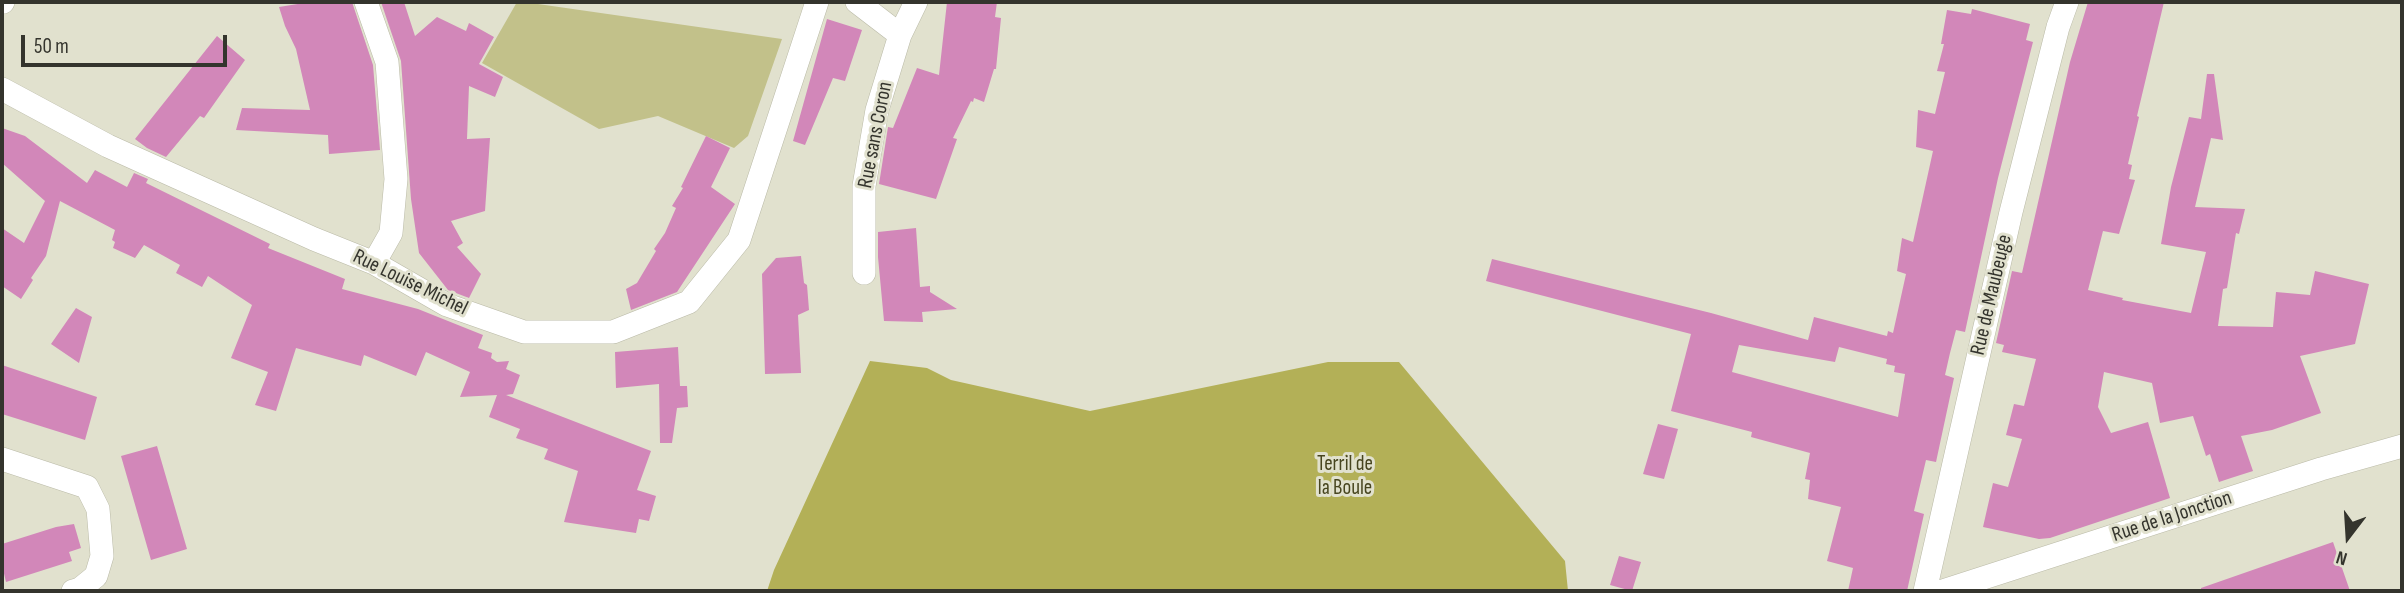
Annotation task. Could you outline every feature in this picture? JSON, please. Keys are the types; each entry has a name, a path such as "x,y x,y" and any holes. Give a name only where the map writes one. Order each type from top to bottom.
{"street":[{"path":"366,2 387,62 396,179 391,233 373,263"},
{"name":"Rue Louise Michel","path":"2,89 108,146 373,263 447,305 524,332 613,332 689,302 739,240 817,2"},
{"path":"857,2 900,35"},
{"name":"Rue sans Coron","path":"864,273 864,186 877,110 900,35 916,2"},
{"name":"Rue de Maubeuge","path":"1925,591 2011,212 2058,27 2067,2"},
{"name":"Rue de la Jonction","path":"1943,591 2321,469 2402,446"},
{"path":"2,459 87,487 98,509 102,556 96,576 80,589 73,591"}],"shaded area":[{"path":"517,2 782,39 748,136 734,148 658,116 599,129 482,63"}],"green space":[{"name":"Terril de la Boule","path":"870,361 927,368 951,380 1090,411 1328,362 1399,362 1565,561 1568,591 767,591 774,570"}],"building":[{"path":"310,2 352,2 373,65 380,150 329,154 328,135 236,130 242,108 310,110 296,49 279,7"},
{"path":"381,2 404,2 415,36 437,17 466,31 469,23 494,37 479,64 503,77 495,97 469,86 467,139 490,138 485,211 451,221 463,243 457,247 481,274 469,298 448,290 419,253 411,199 401,61"},
{"path":"947,2 997,2 995,17 1001,18 996,69 984,102 974,98 973,102 971,101 953,138 957,139 936,199 879,184 888,127 893,128 917,68 939,75"},
{"path":"2088,2 2164,2 2128,164 2132,165 2129,179 2135,180 2119,234 2103,231 2088,290 2123,298 2122,300 2191,313 2206,252 2161,244 2171,187 2189,117 2201,119 2207,74 2214,74 2223,140 2211,138 2195,207 2245,209 2239,234 2236,233 2227,288 2223,289 2218,326 2273,327 2276,292 2310,295 2315,271 2369,284 2355,344 2300,356 2321,413 2272,430 2241,436 2253,471 2219,482 2210,454 2206,456 2193,416 2160,423 2152,383 2104,372 2098,407 2111,433 2148,422 2170,498 2050,538 2039,539 1983,527 1993,483 2008,487 2022,439 2006,435 2014,404 2024,406 2036,359 2002,352 2004,345 1996,343 2012,271 2022,273 2070,62"},
{"path":"1972,9 2030,24 2026,40 2033,42 1998,178 1965,332 1956,330 1950,353 1945,375 1954,378 1936,462 1926,460 1914,511 1924,514 1907,591 1848,591 1853,568 1827,561 1841,507 1808,499 1810,480 1805,479 1810,453 1751,437 1752,432 1671,411 1691,334 1486,281 1492,259 1808,340 1814,317 1887,336 1888,331 1893,333 1906,274 1897,271 1902,238 1913,242 1933,151 1916,147 1918,110 1935,114 1945,72 1937,71 1944,44 1941,44 1947,10 1971,14","holes":["1739,345 1835,362 1839,347 1887,359 1886,364 1895,366 1894,372 1905,374 1898,417 1732,372"]},
{"path":"827,19 862,30 845,81 833,78 805,145 793,141"},
{"path":"217,36 245,60 204,118 200,116 166,157 147,148 135,139"},
{"path":"2,128 25,136 87,183 95,170 127,187 134,173 148,179 146,183 270,244 268,248 345,279 342,289 418,309 483,335 478,348 492,353 491,358 497,362 509,361 506,369 520,375 513,394 506,395 651,451 637,490 656,496 649,521 639,519 636,533 564,522 578,471 544,459 548,449 516,438 520,429 489,417 497,395 460,397 470,372 426,352 416,376 364,355 361,366 296,348 276,411 255,405 268,372 231,358 252,305 208,276 202,287 176,273 180,265 144,245 135,258 113,248 115,230 60,201 46,256 21,299 2,286 2,228 24,243 45,201 2,163"},
{"path":"706,136 730,148 711,187 735,204 677,292 631,310 626,289 637,283 656,251 654,249 665,233 676,208 672,206"},
{"path":"916,228 920,287 930,286 930,292 957,309 922,312 923,322 884,321 878,232"},
{"path":"801,256 809,310 798,315 801,373 765,374 762,274 776,258"},
{"path":"76,308 92,317 79,363 51,344"},
{"path":"678,347 680,386 687,386 688,407 677,408 672,443 660,443 659,384 616,388 615,352"},
{"path":"2,365 97,397 85,440 2,414"},
{"path":"1658,424 1678,429 1664,479 1643,474"},
{"path":"157,446 187,549 151,560 121,456"},
{"path":"74,524 81,548 69,552 72,561 6,582 2,565 2,544"},
{"path":"2333,542 2350,591 2201,591 2201,588"},
{"path":"1619,556 1641,562 1632,591 1610,585"}]}
